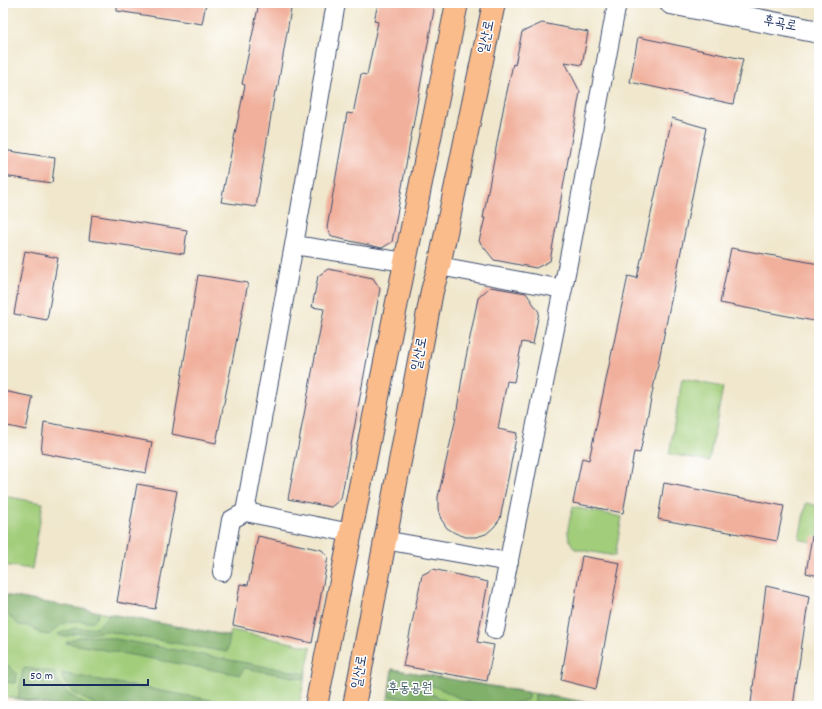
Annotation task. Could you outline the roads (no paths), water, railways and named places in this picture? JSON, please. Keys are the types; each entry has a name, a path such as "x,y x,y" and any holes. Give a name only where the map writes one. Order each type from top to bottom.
{"main road":[{"path":"316,706 457,3"},
{"name":"일산로","path":"354,706 432,291 439,266 494,3"}],"street":[{"path":"245,512 294,245 336,3"},
{"path":"495,630 563,289 617,3"},
{"name":"후곡로","path":"671,3 819,32"},
{"path":"294,245 405,262"},
{"path":"439,266 563,289"},
{"path":"222,572 231,520 245,512 351,533"},
{"path":"384,540 509,562"}],"park label":[{"name":"후동공원","path":"410,689"}]}
